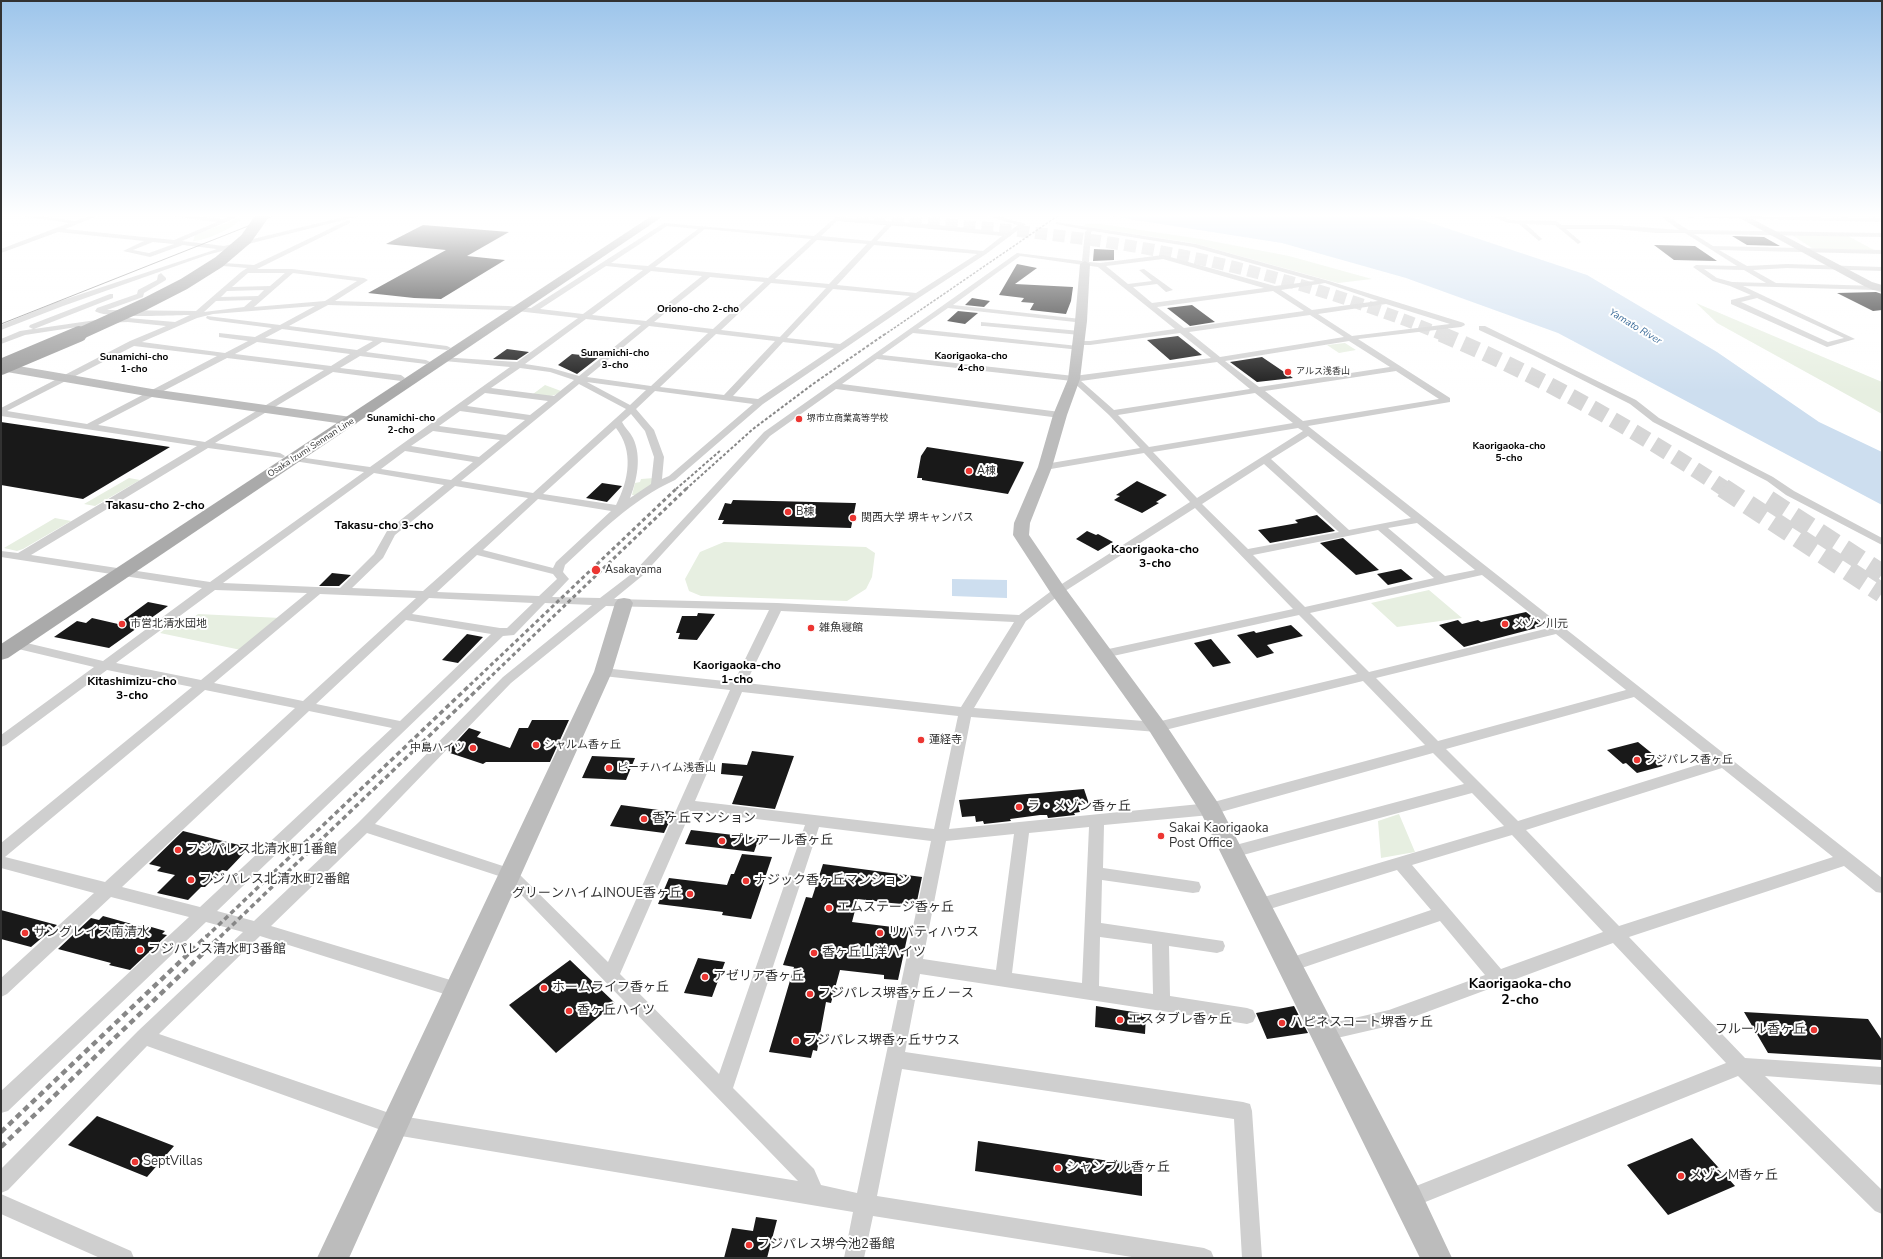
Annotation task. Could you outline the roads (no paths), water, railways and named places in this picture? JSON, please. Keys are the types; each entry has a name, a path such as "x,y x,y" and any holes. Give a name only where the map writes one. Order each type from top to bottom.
{"highway":[{"path":"1,366 124,308 189,274"},
{"path":"1,366 108,322 199,274"}],"main road":[{"name":"Osaka Izumi Sennan Line","path":"5,645 280,456 344,420 564,274"},
{"name":"Osaka Izumi Sennan Line","path":"514,308 572,274"},
{"name":"Osaka Izumi Sennan Line","path":"114,570 294,458 401,378 426,362 446,353"}],"street":[{"path":"1,328 60,304 147,274"},
{"path":"1,412 133,343 196,314 243,274"},
{"path":"245,310 289,274"},
{"path":"89,426 327,303 364,280 314,274"},
{"path":"534,310 589,274"},
{"path":"1,742 212,586 643,274"},
{"path":"343,591 379,556 391,533 709,274 917,295"},
{"path":"1,989 403,616 428,595 617,422 630,408 776,274"},
{"path":"726,398 780,339 843,274"},
{"path":"557,572 560,564 619,509 656,485 672,478 760,402 841,346 951,274"},
{"path":"1,1183 144,1037 364,826 507,680 638,574 724,478 767,434 991,274"},
{"path":"1084,274 1081,321 1074,379 1060,415 1045,467 1022,523 1021,535 1058,591 1157,727 1210,809 1408,1199 1436,1258"},
{"path":"1111,274 1882,888"},
{"path":"1147,274 1169,290"},
{"path":"1045,467 1147,450 1306,428 1446,400 1273,288 1222,274"},
{"path":"876,357 1074,379 1220,359 1351,338 1461,325 1297,274"},
{"path":"1706,274 1715,280 1732,284 1880,289"},
{"path":"1754,274 1775,285"},
{"path":"1850,274 1880,289"},
{"path":"53,329 140,295 141,292 164,279 160,279 161,275"},
{"path":"1127,286 1157,282"},
{"path":"1152,305 1327,282"},
{"path":"1732,284 1851,338 1828,345 1734,302 1757,296"},
{"path":"224,289 271,288"},
{"path":"23,333 26,330 110,296"},
{"path":"212,299 259,298"},
{"path":"981,338 986,324 1090,343 1390,302"},
{"path":"196,314 327,303 514,308 841,346"},
{"path":"60,304 81,308 94,313 150,312 196,314 279,327 380,340 446,353 551,370 580,379 653,387 760,402"},
{"path":"945,306 1081,321"},
{"path":"128,320 150,312"},
{"path":"1,342 23,333 103,321 128,320 175,324"},
{"path":"1482,328 1529,349 1633,402 1644,409 1656,420 1770,479 1790,493 1882,542"},
{"path":"911,331 981,338 1079,341"},
{"path":"222,335 426,362"},
{"path":"20,556 380,340"},
{"path":"133,343 401,378"},
{"path":"1,366 63,379 344,420"},
{"path":"1112,413 1397,368"},
{"path":"580,379 582,383 630,408 649,430 659,456 656,485"},
{"path":"1074,379 1112,413 1196,503 1515,828 1741,1066 1882,1204"},
{"path":"835,386 1060,415"},
{"path":"484,390 556,399"},
{"path":"459,408 532,418"},
{"path":"1,412 203,446 280,456"},
{"path":"617,422 629,440 632,458 632,475 627,494 619,509"},
{"path":"432,428 508,438"},
{"path":"854,1258 965,712 1022,619 1058,591 1265,459 1306,428"},
{"path":"403,448 481,460"},
{"path":"294,458 619,509"},
{"path":"1265,459 1347,533"},
{"path":"1246,553 1420,519"},
{"path":"1380,527 1443,580"},
{"path":"403,616 500,632 510,632 540,600 563,579 557,572 475,551"},
{"path":"1,554 212,586 540,600 777,607 1022,619"},
{"path":"1104,654 1484,571"},
{"path":"1,852 317,591"},
{"path":"333,1258 396,1125 603,672 624,603"},
{"path":"611,975 738,687 777,607"},
{"path":"603,672 965,712 1157,727 1558,630"},
{"path":"1,1104 403,726 500,632"},
{"path":"5,645 205,684 403,726"},
{"path":"686,805 940,836 1210,809 1635,692"},
{"path":"1260,905 1515,828 1724,762"},
{"path":"1232,852 1474,787"},
{"path":"1090,992 1097,820"},
{"path":"723,1090 814,821"},
{"path":"364,826 510,874 807,1176 814,1194"},
{"path":"1003,978 1022,828"},
{"path":"1324,1033 1389,1018 1617,934 1846,859"},
{"path":"1,862 256,928 457,990"},
{"path":"1400,862 1497,977"},
{"path":"1095,873 1193,887"},
{"path":"1290,965 1444,913"},
{"path":"1093,929 1217,946"},
{"path":"1160,938 1162,1003"},
{"path":"913,965 1247,1016"},
{"path":"144,1037 273,1080 396,1125 814,1194 864,1204 1204,1258"},
{"path":"894,1059 1243,1111 1252,1258"},
{"path":"1408,1199 1741,1066 1882,1076"},
{"path":"1,1204 124,1258"}],"water":[{"name":"Yamato River","path":"1391,274 1583,274 1587,275 1717,352 1819,422 1882,452 1882,505 1558,333"},
{"path":"952,579 1007,580 1007,598 952,596"}],"tunnel":[{"path":"1259,274 1337,296 1443,335"},
{"path":"1441,334 1515,368 1586,405 1656,445 1725,489"},
{"path":"1723,488 1882,593"},
{"path":"1768,500 1882,574"}],"tram line":[{"path":"1,324 128,274"}],"railway":[{"path":"884,335 973,274"},
{"path":"686,489 753,429 813,384 885,334"},
{"path":"676,489 721,450"},
{"path":"470,685 677,488"},
{"path":"482,685 687,488"},
{"path":"206,937 471,684"},
{"path":"220,937 483,684"},
{"path":"1,1132 207,936"},
{"path":"1,1147 221,936"}],"place":[{"name":"アルス浅香山","path":"1288,372"},
{"name":"堺市立商業高等学校","path":"799,419"},
{"name":"A棟","path":"969,471"},
{"name":"B棟","path":"788,512"},
{"name":"関西大学 堺キャンパス","path":"853,518"},
{"name":"Asakayama","path":"596,570"},
{"name":"市営北清水団地","path":"122,624"},
{"name":"メゾン川元","path":"1505,624"},
{"name":"雑魚寝館","path":"811,628"},
{"name":"蓮経寺","path":"921,740"},
{"name":"シャルム香ヶ丘","path":"536,745"},
{"name":"中島ハイツ","path":"473,748"},
{"name":"フジパレス香ヶ丘","path":"1637,760"},
{"name":"ピーチハイム浅香山","path":"609,768"},
{"name":"ラ・メゾン香ヶ丘","path":"1019,807"},
{"name":"香ヶ丘マンション","path":"644,819"},
{"name":"Sakai Kaorigaoka Post Office","path":"1161,836"},
{"name":"プレアール香ヶ丘","path":"722,841"},
{"name":"フジパレス北清水町1番館","path":"178,850"},
{"name":"フジパレス北清水町2番館","path":"191,880"},
{"name":"ナジック香ヶ丘マンション","path":"746,881"},
{"name":"グリーンハイムINOUE香ヶ丘","path":"690,894"},
{"name":"エムステージ香ヶ丘","path":"829,908"},
{"name":"サングレイス南清水","path":"25,933"},
{"name":"リバティハウス","path":"880,933"},
{"name":"フジパレス清水町3番館","path":"140,950"},
{"name":"香ヶ丘山洋ハイツ","path":"814,953"},
{"name":"アゼリア香ヶ丘","path":"705,977"},
{"name":"ホームライフ香ヶ丘","path":"544,988"},
{"name":"フジパレス堺香ヶ丘ノース","path":"810,994"},
{"name":"香ヶ丘ハイツ","path":"569,1011"},
{"name":"エスタブレ香ヶ丘","path":"1120,1020"},
{"name":"ハピネスコート堺香ヶ丘","path":"1282,1023"},
{"name":"フルール香ヶ丘","path":"1814,1030"},
{"name":"フジパレス堺香ヶ丘サウス","path":"796,1041"},
{"name":"SeptVillas","path":"135,1162"},
{"name":"シャンブル香ヶ丘","path":"1058,1168"},
{"name":"メゾンM香ヶ丘","path":"1681,1176"},
{"name":"フジパレス堺今池2番館","path":"749,1245"}],"district":[{"name":"Oriono-cho 2-cho","path":"698,310"},
{"name":"Sunamichi-cho 3-cho","path":"615,360"},
{"name":"Kaorigaoka-cho 4-cho","path":"971,362"},
{"name":"Sunamichi-cho 1-cho","path":"134,364"},
{"name":"Sunamichi-cho 2-cho","path":"401,424"},
{"name":"Kaorigaoka-cho 5-cho","path":"1509,452"},
{"name":"Takasu-cho 2-cho","path":"155,506"},
{"name":"Takasu-cho 3-cho","path":"384,526"},
{"name":"Kaorigaoka-cho 3-cho","path":"1155,557"},
{"name":"Kaorigaoka-cho 1-cho","path":"737,673"},
{"name":"Kitashimizu-cho 3-cho","path":"132,689"},
{"name":"Kaorigaoka-cho 2-cho","path":"1520,994"}]}
